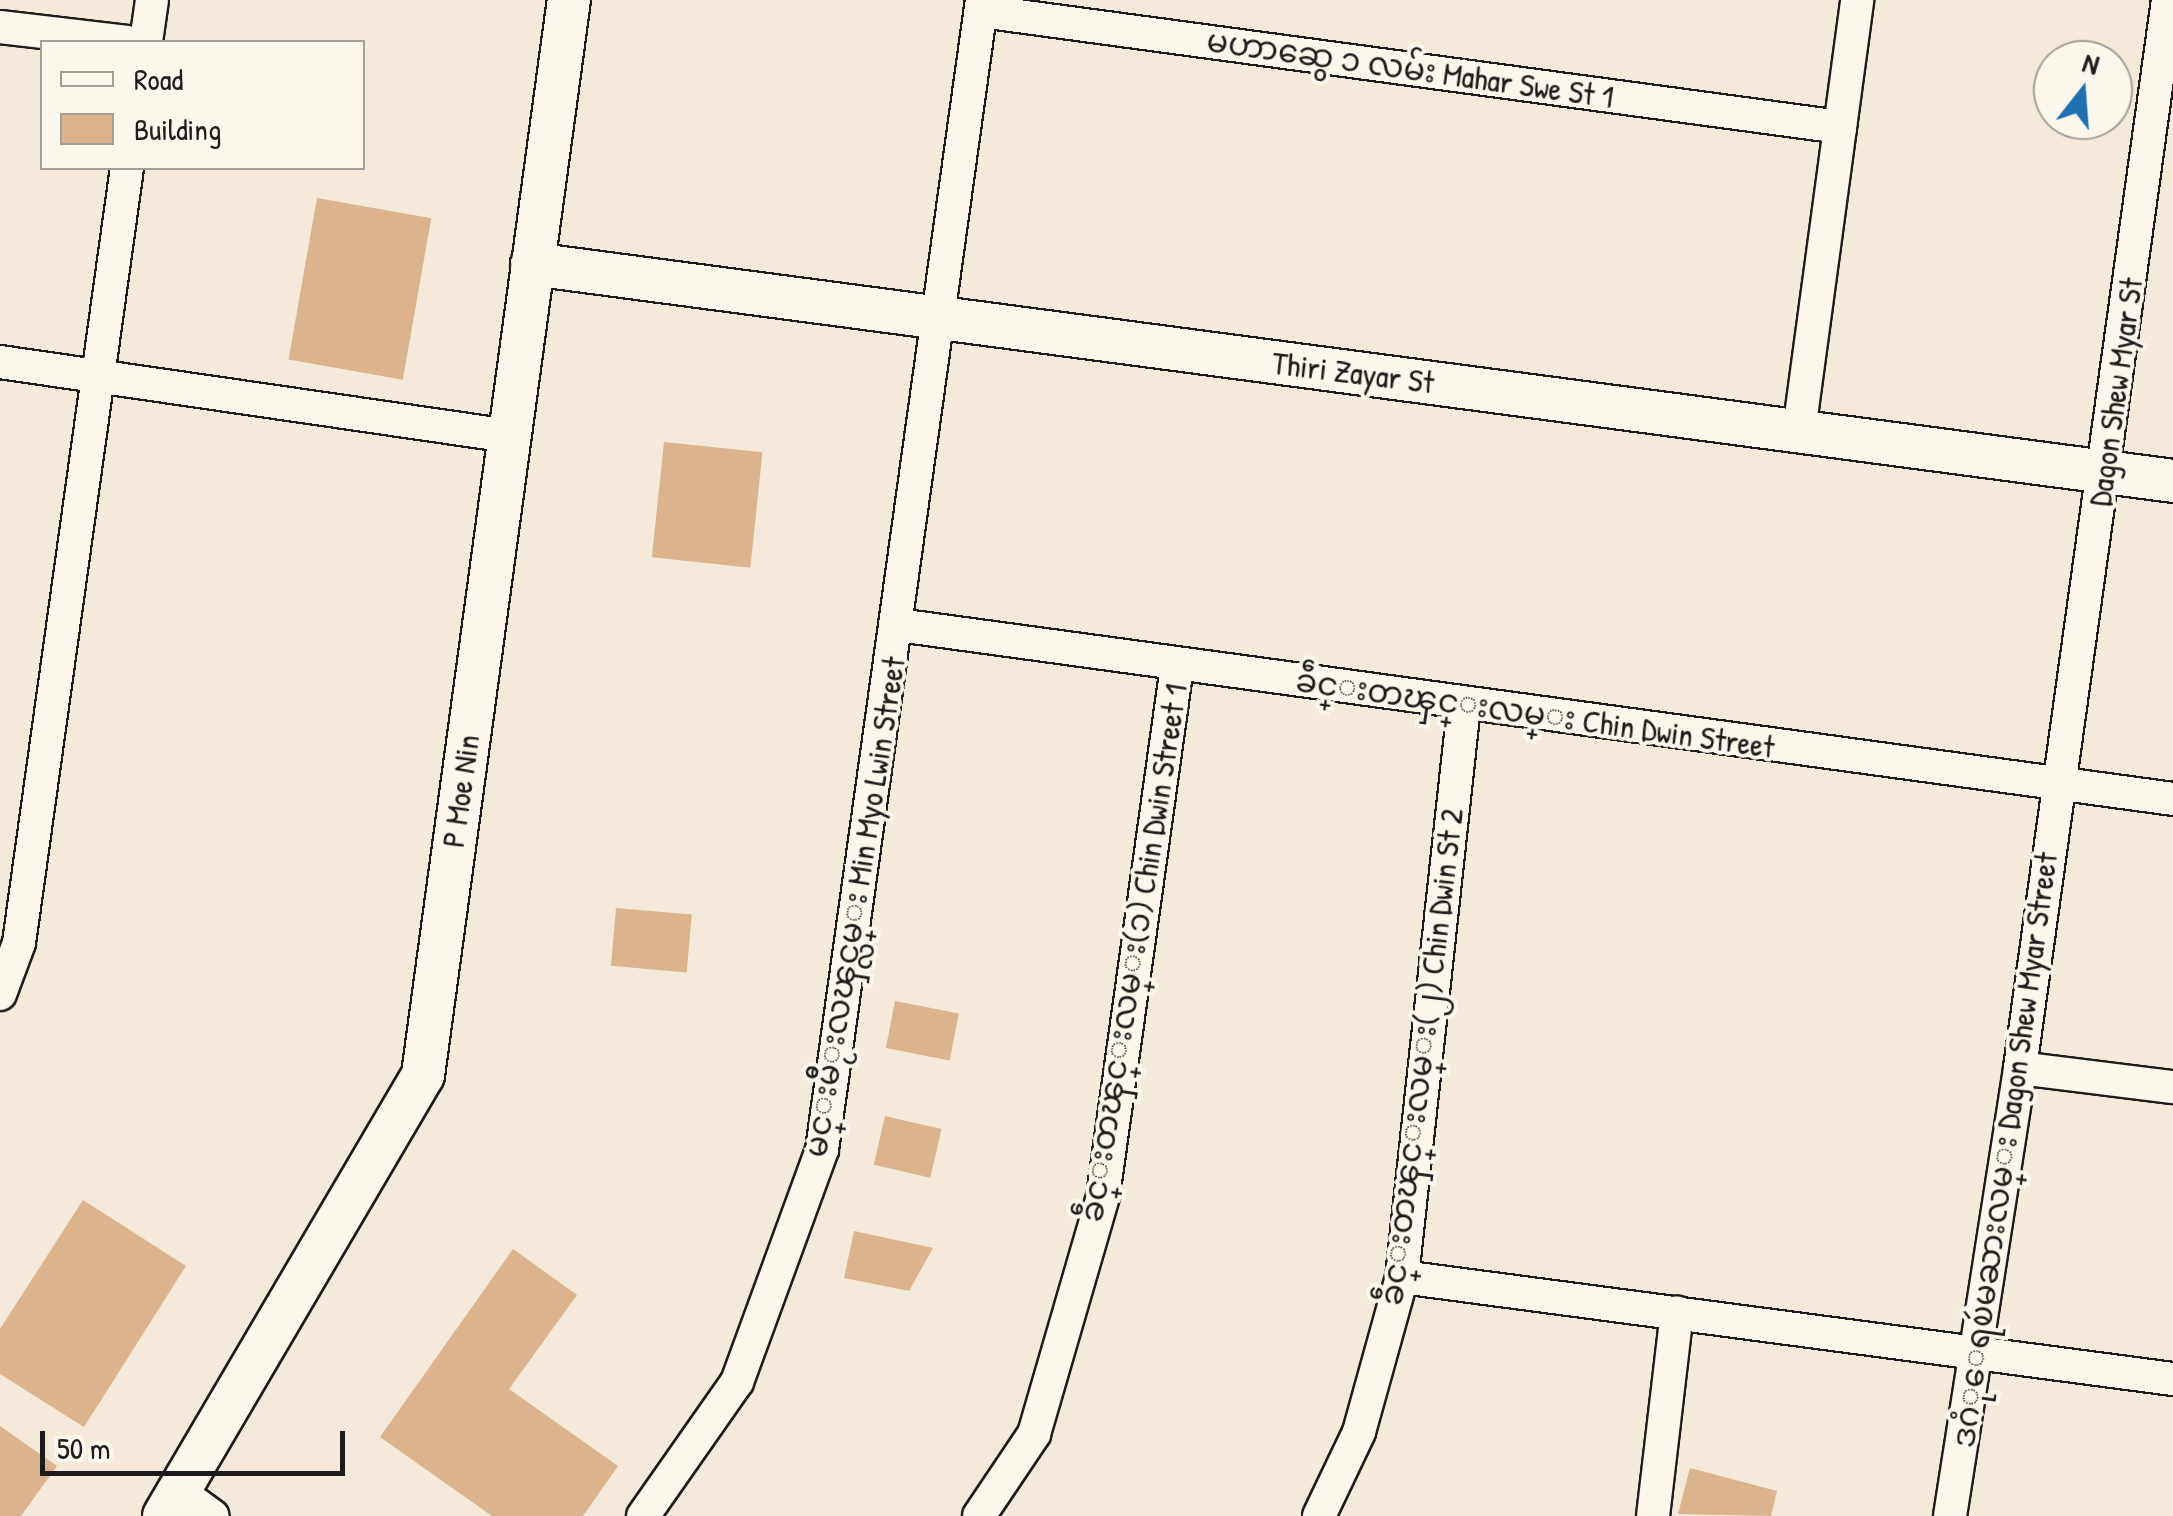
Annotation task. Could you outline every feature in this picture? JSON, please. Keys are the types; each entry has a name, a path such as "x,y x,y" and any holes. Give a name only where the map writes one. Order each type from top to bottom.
{"street":[{"path":"146,40 152,0"},
{"name":"P Moe Nin","path":"186,1508 423,1075 569,0"},
{"path":"1799,432 1858,0"},
{"name":"Dagon Shew Myar St","path":"2058,784 2106,472 2168,0"},
{"name":"မဟာဆွေ ၁ လမ်း Mahar Swe St 1","path":"981,5 1840,127"},
{"name":"မင္းမဵိႂးလၾင္လမ္း Min Myo Lwin Street","path":"643,1516 737,1382 822,1150 898,625 981,5"},
{"path":"0,27 110,40"},
{"path":"0,994 19,944 127,170"},
{"name":"Thiri Zayar St","path":"532,264 2173,481"},
{"path":"0,362 508,436"},
{"name":"ခဵင္းတၾင္းလမ္း Chin Dwin Street","path":"898,625 1464,706 2173,799"},
{"name":"ခဵင္းတၾင္းလမ္း(၁) Chin Dwin Street 1","path":"979,1516 1034,1434 1103,1196 1177,666"},
{"name":"ခဵင္းတၾင္းလမ္း(၂) Chin Dwin St 2","path":"1319,1516 1359,1432 1402,1276 1464,706"},
{"name":"ဒဂံုေရၿဴမႀားလမ္း Dagon Shew Myar Street","path":"1950,1516 2020,1068 2058,784"},
{"path":"2020,1068 2173,1088"},
{"path":"1402,1276 1975,1356 2173,1379"},
{"path":"1653,1516 1676,1312"}],"building":[{"path":"317,198 431,218 403,380 289,360"},
{"path":"664,442 762,452 750,568 652,557"},
{"path":"616,908 692,915 687,972 611,966"},
{"path":"895,1001 959,1013 950,1061 886,1048"},
{"path":"885,1116 942,1129 930,1178 874,1165"},
{"path":"83,1200 186,1266 84,1427 0,1374 0,1329"},
{"path":"854,1231 933,1248 909,1291 844,1278"},
{"path":"513,1249 577,1295 509,1389 618,1466 583,1516 492,1516 380,1437"},
{"path":"0,1426 57,1466 21,1516 0,1516"},
{"path":"1690,1468 1777,1491 1771,1516 1678,1514"}]}
